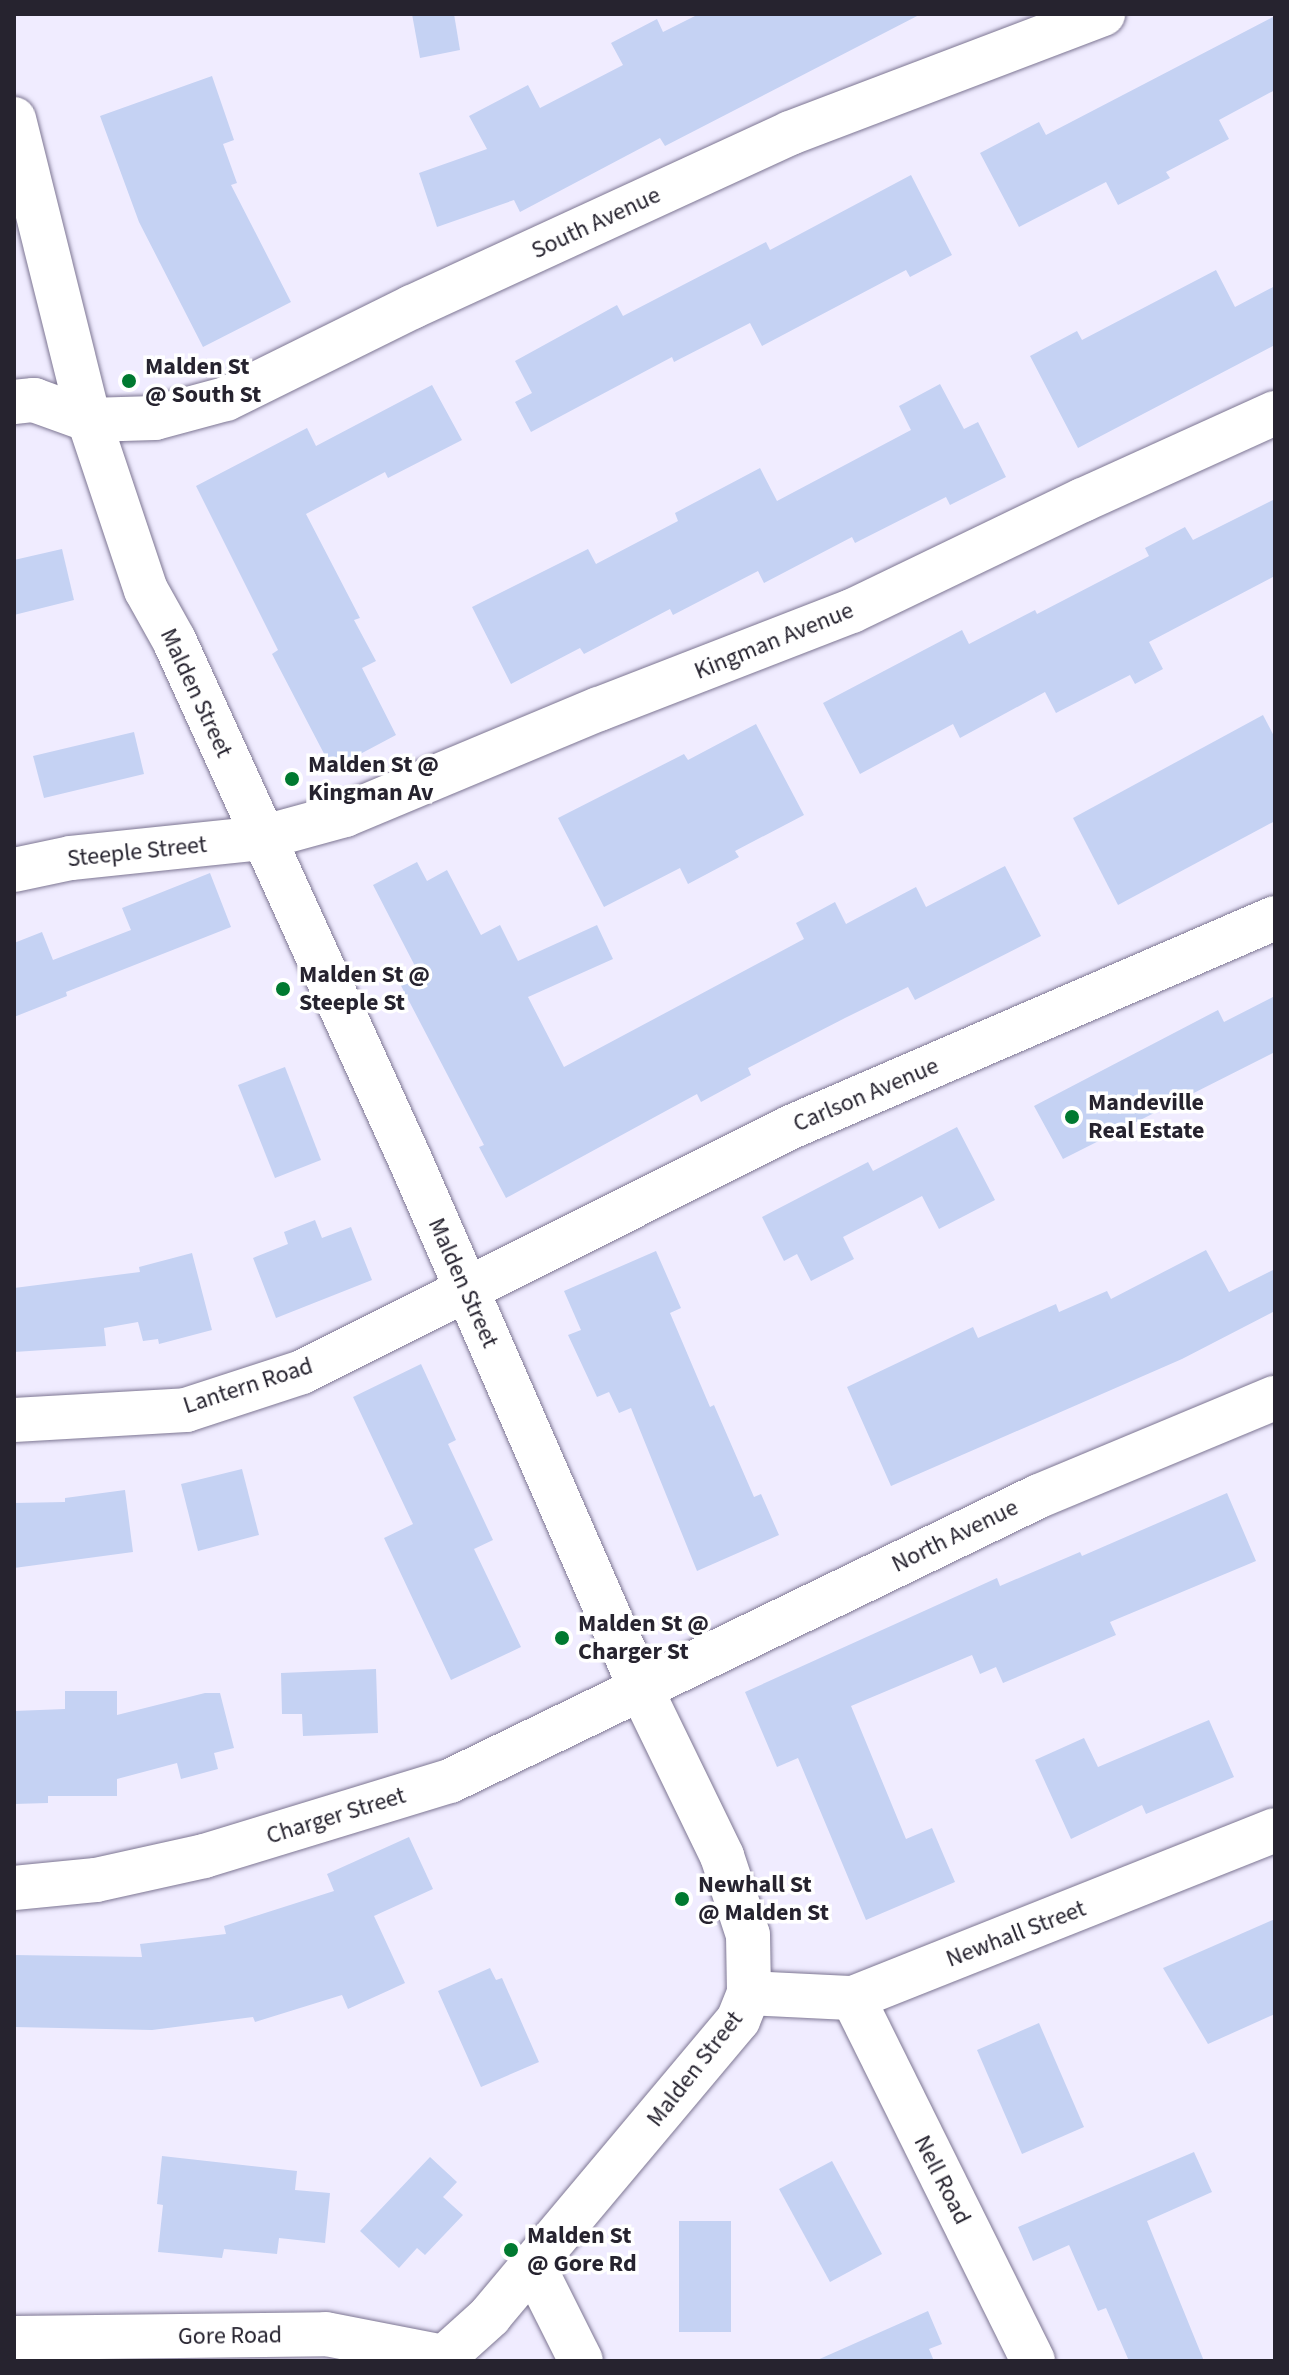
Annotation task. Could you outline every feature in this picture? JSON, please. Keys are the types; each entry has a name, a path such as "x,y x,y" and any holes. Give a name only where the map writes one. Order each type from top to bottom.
{"street":[{"name":"South Avenue","path":"89,420 155,418 226,399 412,307 790,133 1103,14"},
{"name":"Malden Street","path":"14,119 89,420 146,590 174,640 466,1290 640,1687 722,1856 740,1901 748,1935 749,1993 738,2020 723,2041 490,2316 442,2359"},
{"path":"14,402 34,400 89,420"},
{"name":"Kingman Avenue","path":"261,838 345,815 599,709 800,633 1275,413"},
{"name":"Steeple Street","path":"14,870 71,858 261,838"},
{"name":"Carlson Avenue","path":"466,1290 791,1127 1275,918"},
{"name":"Lantern Road","path":"14,1420 186,1410 302,1372 466,1290"},
{"name":"North Avenue","path":"640,1687 1039,1496 1275,1398"},
{"name":"Charger Street","path":"14,1888 96,1880 204,1856 354,1812 450,1781 640,1687"},
{"name":"Newhall Street","path":"749,1993 853,1998 1275,1830"},
{"name":"Nell Road","path":"853,1998 1033,2361"},
{"path":"533,2265 581,2361"},
{"name":"Gore Road","path":"14,2338 326,2334 442,2359"}],"building":[{"path":"412,14 454,14 460,50 420,58"},
{"path":"699,14 921,14 665,146 660,138 520,212 514,200 437,227 419,173 487,149 469,116 528,85 540,108 623,65 611,43 657,19 663,32"},
{"path":"1275,16 1275,90 1219,120 1229,139 1166,172 1170,178 1118,205 1106,182 1019,227 980,153 1039,122 1046,135"},
{"path":"212,76 234,140 223,144 237,183 231,185 291,302 203,347 139,222 100,116"},
{"path":"911,175 952,255 910,277 906,270 762,346 750,323 674,362 672,357 531,432 515,402 532,393 515,361 617,305 623,316 766,242 770,250"},
{"path":"1216,270 1235,307 1275,286 1275,345 1078,448 1030,356 1077,331 1082,340"},
{"path":"940,384 964,429 978,422 1006,477 950,505 946,497 855,543 852,537 764,583 758,571 673,615 670,609 584,654 580,648 511,684 472,607 588,549 596,564 678,521 675,513 760,468 777,501 911,430 899,406"},
{"path":"432,385 462,440 388,478 385,472 306,514 360,618 354,620 376,661 362,668 396,735 332,769 272,654 278,650 196,486 307,428 316,446"},
{"path":"1275,499 1275,576 1149,642 1163,669 1135,684 1130,675 1056,713 1045,692 960,738 953,724 860,774 823,703 962,630 969,644 1035,610 1037,614 1149,556 1145,548 1185,527 1193,540"},
{"path":"62,549 74,600 14,615 14,560"},
{"path":"1263,715 1275,738 1275,821 1118,905 1073,818"},
{"path":"756,724 804,815 735,851 739,857 688,884 680,868 604,907 558,818 684,754 688,760"},
{"path":"134,732 144,774 44,798 33,756"},
{"path":"417,862 427,881 447,870 481,935 500,925 518,961 597,925 613,959 528,997 564,1067 804,939 796,923 835,902 846,924 916,887 926,907 1005,866 1041,936 915,1000 908,987 748,1068 751,1075 701,1102 697,1094 506,1198 479,1147 484,1145 397,978 416,968 373,885"},
{"path":"210,873 231,927 66,992 67,996 14,1017 14,943 42,932 53,960 131,930 122,908"},
{"path":"1275,996 1275,1052 1063,1159 1034,1106 1218,1010 1224,1022"},
{"path":"285,1067 321,1160 275,1178 238,1085"},
{"path":"957,1127 995,1200 939,1229 922,1196 843,1237 854,1259 811,1281 797,1254 784,1261 762,1217 868,1162 873,1171"},
{"path":"315,1220 322,1238 351,1227 372,1280 276,1318 253,1258 288,1244 284,1232"},
{"path":"1206,1250 1229,1292 1275,1269 1275,1311 1182,1359 891,1486 847,1387 973,1327 978,1338 1056,1304 1059,1312 1107,1291 1111,1299"},
{"path":"656,1251 681,1308 670,1313 710,1407 714,1405 754,1497 761,1494 779,1535 697,1571 631,1408 619,1413 609,1392 597,1397 568,1335 581,1330 564,1291"},
{"path":"192,1253 212,1330 159,1344 158,1339 143,1341 138,1322 104,1328 106,1346 14,1352 14,1288 140,1272 139,1267"},
{"path":"421,1364 456,1440 448,1444 493,1540 474,1549 521,1647 451,1680 384,1538 413,1524 353,1397"},
{"path":"242,1469 259,1535 198,1551 181,1484"},
{"path":"125,1490 133,1552 14,1568 14,1503 65,1502 65,1498"},
{"path":"1227,1493 1256,1561 1110,1622 1116,1635 1003,1683 996,1667 980,1674 972,1655 851,1706 906,1839 932,1828 955,1882 866,1920 798,1758 777,1767 745,1692 997,1578 1000,1586 1080,1552 1082,1556"},
{"path":"376,1669 378,1733 303,1736 302,1714 282,1714 281,1673"},
{"path":"65,1691 117,1691 117,1715 205,1693 220,1693 234,1748 214,1753 218,1769 181,1779 177,1763 117,1779 117,1796 48,1796 48,1803 14,1804 14,1711 65,1709"},
{"path":"1209,1720 1234,1777 1146,1814 1142,1805 1071,1839 1035,1760 1084,1738 1098,1767"},
{"path":"409,1837 433,1889 374,1916 405,1983 348,2009 342,1995 255,2022 253,2017 152,2030 14,2027 14,1955 142,1957 140,1944 226,1934 224,1926 334,1891 327,1874"},
{"path":"1275,1919 1275,2014 1208,2044 1163,1968"},
{"path":"490,1968 496,1980 502,1978 539,2062 481,2087 438,1991"},
{"path":"1039,2023 1084,2127 1022,2154 977,2050"},
{"path":"1194,2152 1212,2192 1147,2221 1204,2361 1129,2361 1106,2308 1098,2311 1069,2245 1033,2261 1018,2227"},
{"path":"162,2156 297,2171 295,2190 330,2193 325,2243 279,2238 277,2254 224,2249 222,2258 158,2252 163,2205 157,2204"},
{"path":"430,2157 457,2182 443,2197 463,2215 425,2255 417,2248 399,2268 360,2231"},
{"path":"832,2161 882,2254 830,2282 779,2189"},
{"path":"679,2221 731,2221 731,2332 679,2332"},
{"path":"928,2311 942,2344 929,2349 934,2361 815,2361"}],"place":[{"name":"Malden St @ South St","path":"129,381"},
{"name":"Malden St @ Kingman Av","path":"292,779"},
{"name":"Malden St @ Steeple St","path":"283,989"},
{"name":"Mandeville Real Estate","path":"1072,1117"},
{"name":"Malden St @ Charger St","path":"562,1638"},
{"name":"Newhall St @ Malden St","path":"682,1899"},
{"name":"Malden St @ Gore Rd","path":"511,2250"}]}
